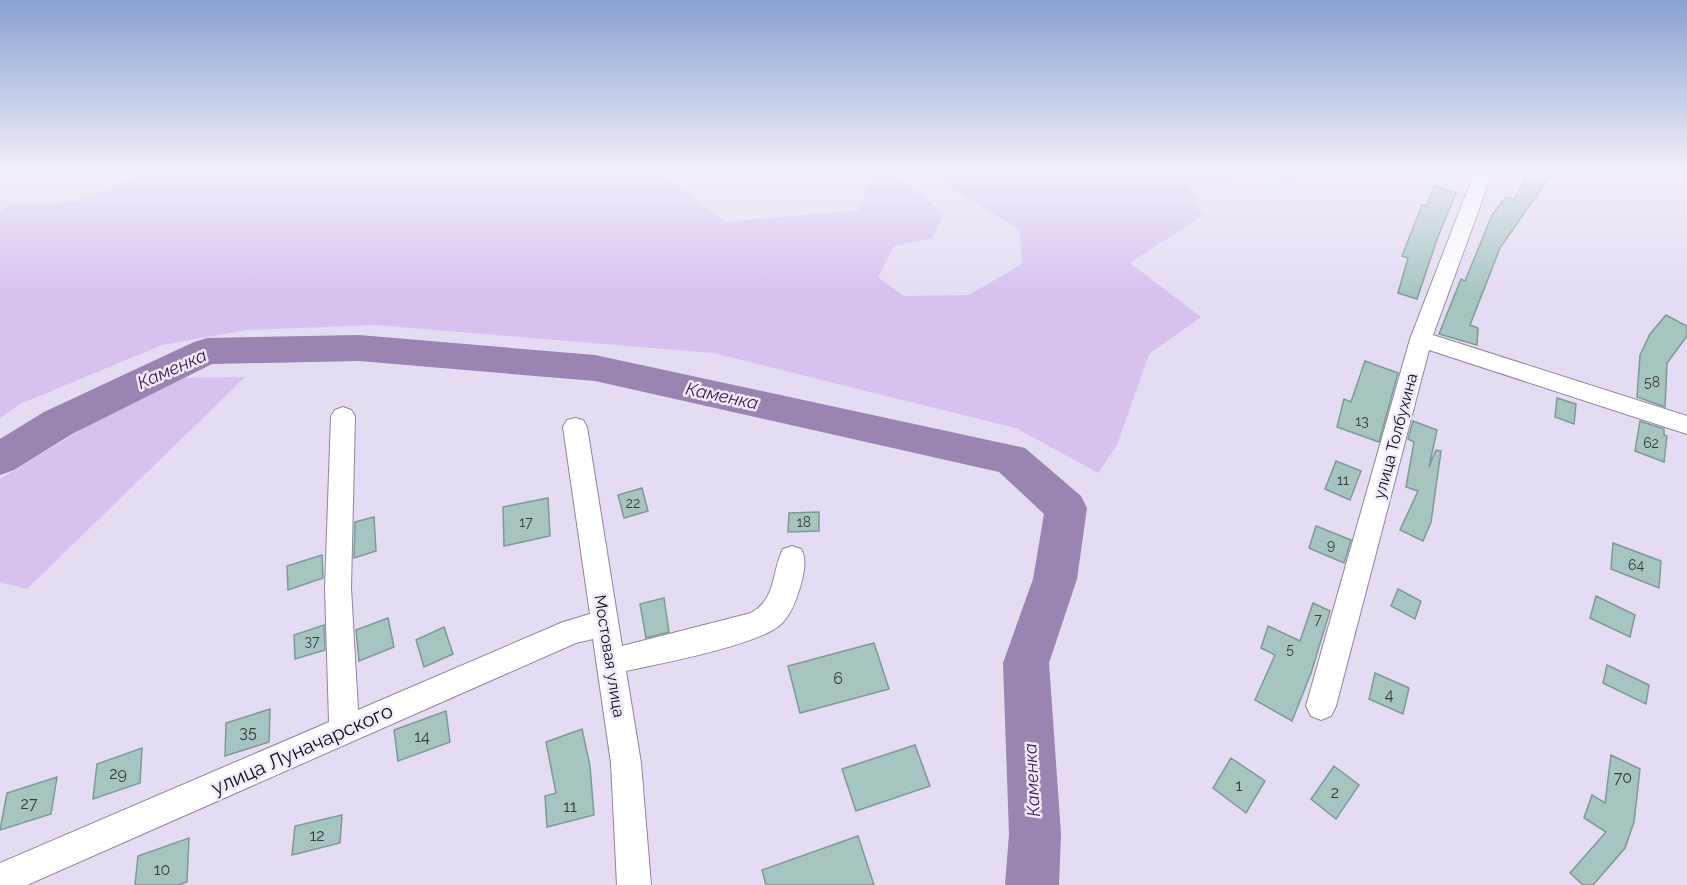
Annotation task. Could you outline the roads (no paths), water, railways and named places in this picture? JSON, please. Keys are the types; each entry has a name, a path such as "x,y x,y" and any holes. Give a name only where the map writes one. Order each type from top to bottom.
{"street":[{"name":"улица Толбухина","path":"1322,706 1421,339 1469,212"},
{"path":"1421,339 1687,425"},
{"path":"343,416 338,588 344,730"},
{"name":"Мостовая улица","path":"575,427 626,763 634,885"},
{"path":"611,662 746,628 769,618 788,590 792,557"},
{"name":"улица Луначарского","path":"0,880 573,631 605,623"}],"waterway":[{"name":"Каменка","path":"0,459 58,423 207,351 359,348 595,368 1011,459 1066,508 1055,579 1026,663 1035,834 1032,885"}]}
